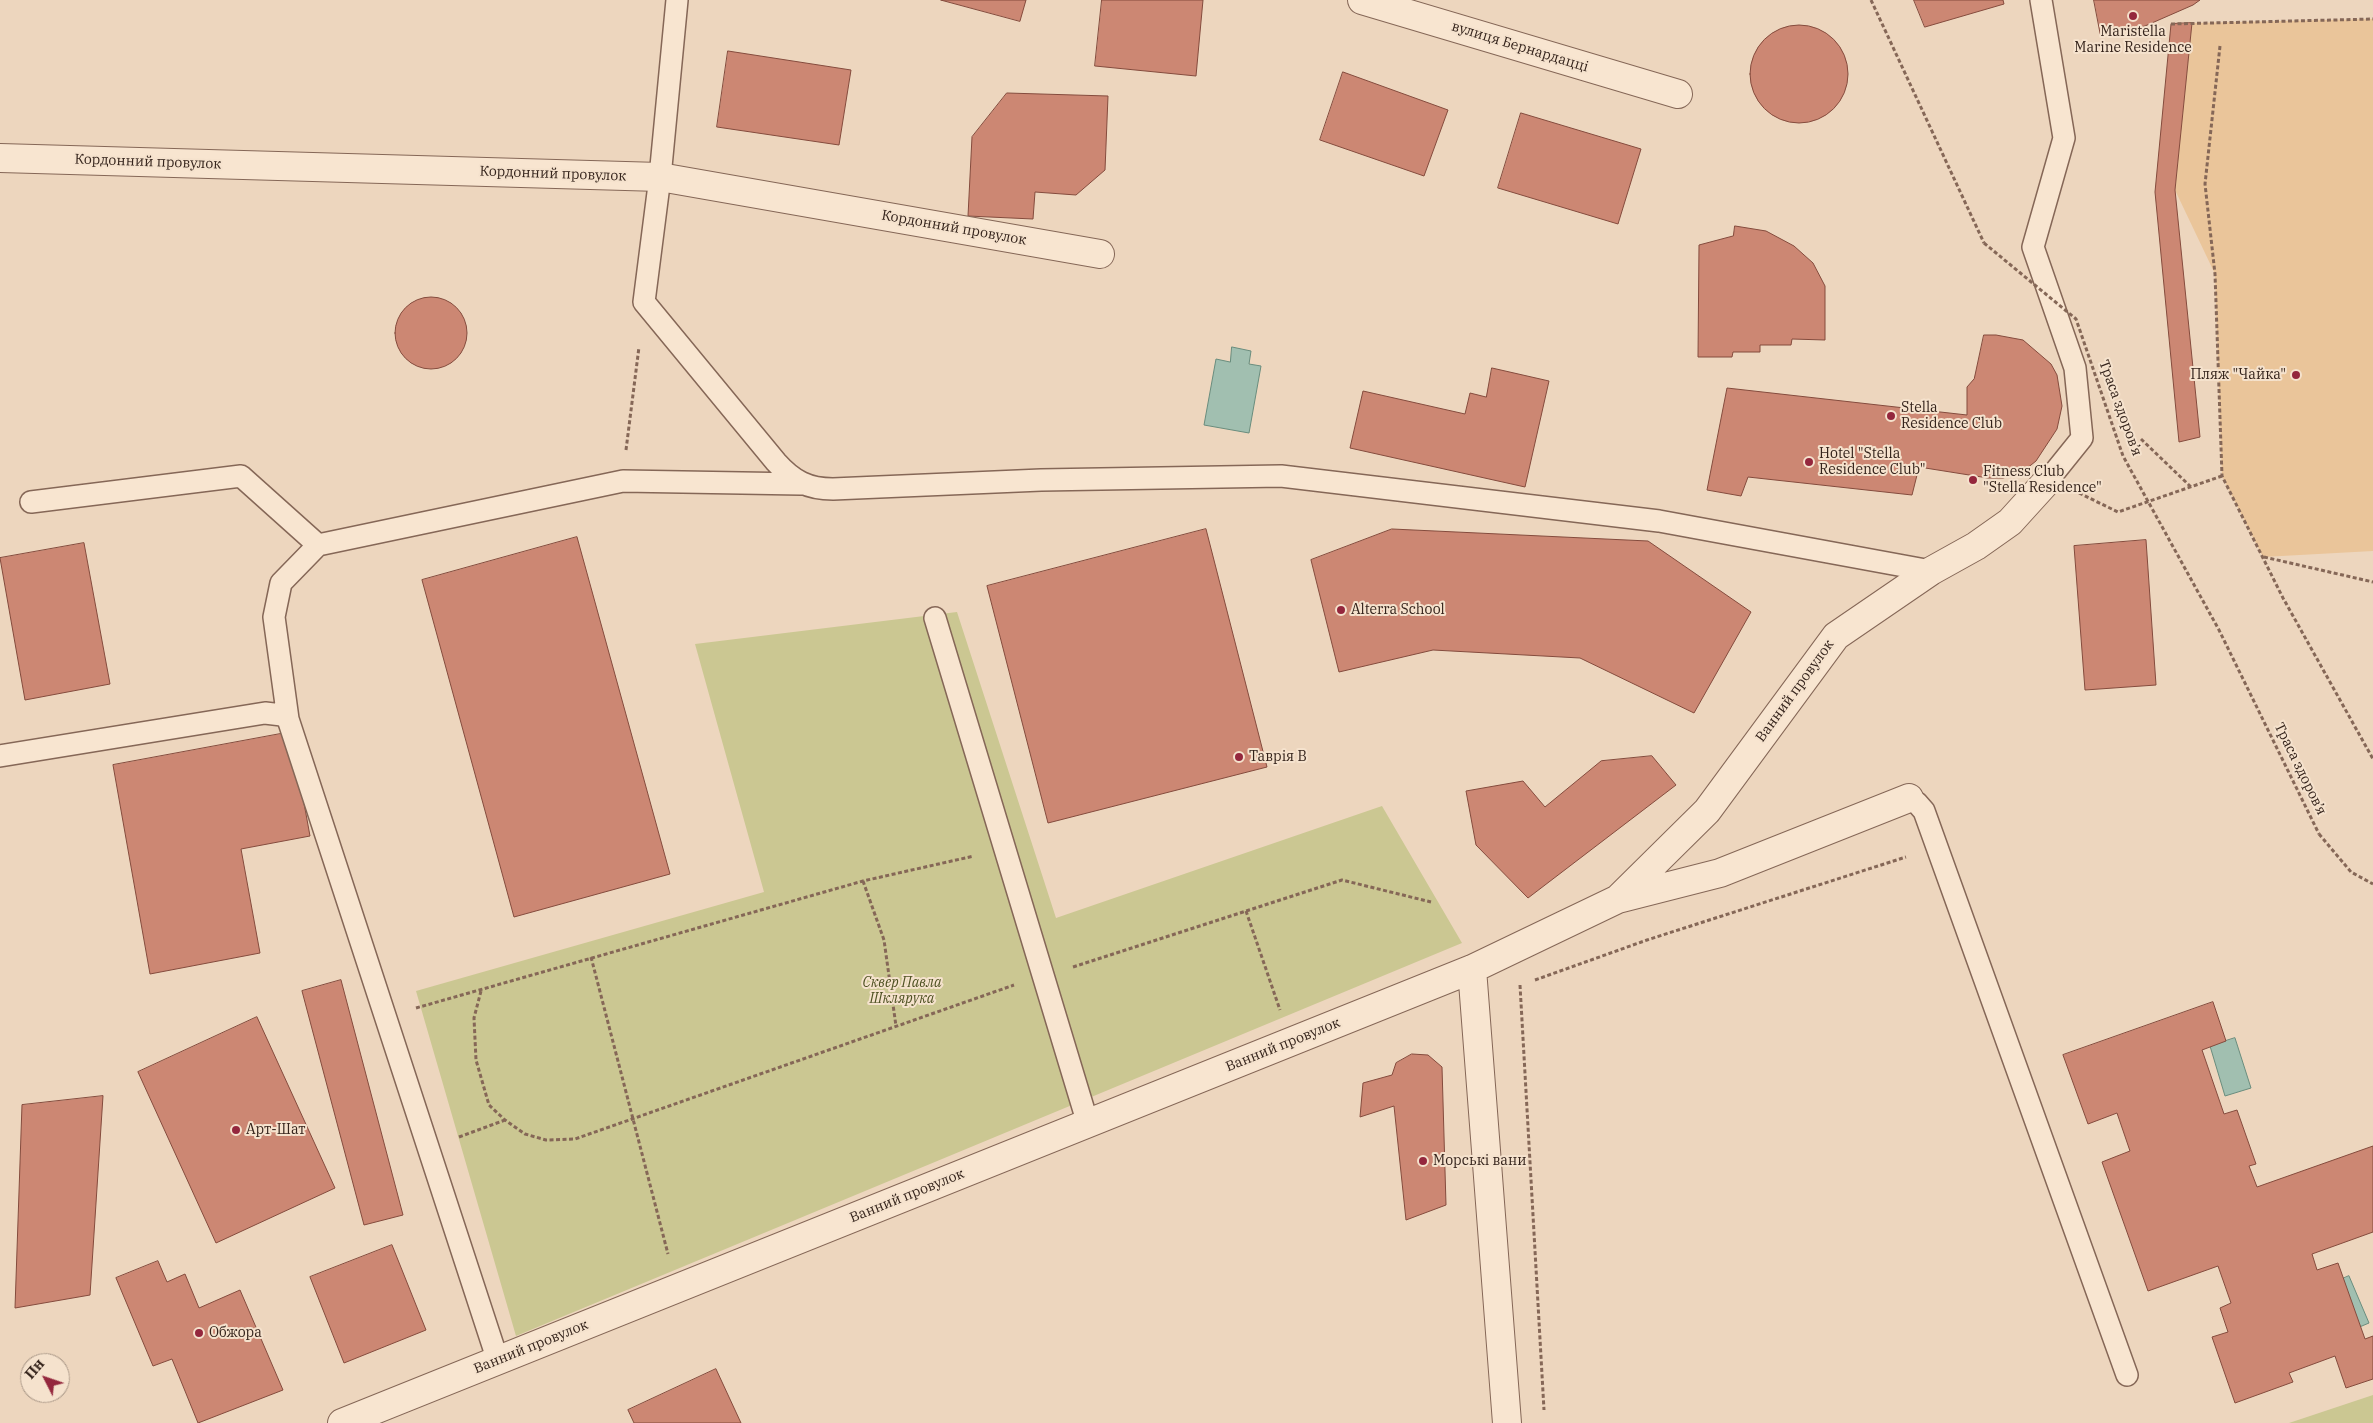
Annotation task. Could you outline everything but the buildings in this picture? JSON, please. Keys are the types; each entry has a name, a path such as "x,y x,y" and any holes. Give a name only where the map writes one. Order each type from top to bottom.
{"street":[{"name":"вулиця Бернардацці","path":"1362,0 1678,94"},
{"name":"Кордонний провулок","path":"0,158 660,177 1100,254"},
{"name":"Ванний провулок","path":"1618,899 1707,811 1836,636 1931,571 1976,546 2010,522 2048,479"},
{"name":"Ванний провулок","path":"342,1423 1472,969 1618,899 1720,873 1909,798"},
{"path":"1472,969 1507,1423"}],"lane":[{"path":"677,0 660,177 644,302 787,475 801,484 817,489 833,489 1041,480 1282,476 1659,521 1931,571"},
{"path":"2041,0 2064,138 2033,247 2075,368 2082,438 2048,479"},
{"path":"31,502 241,476 318,544"},
{"path":"498,1361 430,1148 288,720 274,617 281,583 318,544 622,481 801,484"},
{"path":"935,618 1045,976 1088,1124"},
{"path":"0,756 265,713 282,715 288,720"},
{"path":"1909,798 1917,802 1924,811 2127,1375"}],"path":[{"name":"Траса здоров’я","path":"1871,0 1984,243 2076,319 2123,456 2219,630 2319,834 2351,872 2373,884"},
{"path":"2171,24 2373,19"},
{"path":"2220,46 2205,184 2215,274 2222,476 2283,598 2373,759"},
{"path":"622,481 639,346"},
{"path":"2141,439 2191,487"},
{"path":"2077,492 2118,512 2222,476"},
{"path":"2263,557 2373,582"},
{"path":"1544,1413 1518,986 1647,940 1937,847"},
{"path":"386,1015 481,991 591,957 863,881 1006,849"},
{"path":"481,991 474,1018 476,1060 489,1105 505,1120 525,1134 546,1140 575,1139 896,1026 1342,880 1431,902"},
{"path":"863,881 884,940 896,1026"},
{"path":"1246,911 1282,1015"},
{"path":"591,957 677,1288"},
{"path":"430,1148 505,1120"}],"green space":[{"name":"Сквер Павла Шклярука","path":"957,612 1056,918 1382,806 1462,943 516,1336 416,991 764,892 695,644"},
{"path":"2373,1395 2373,1423 2289,1423"}],"sand":[{"name":"Пляж \"Чайка\"","path":"2373,19 2373,551 2263,557 2222,476 2215,274 2175,190 2192,23"}],"shaded area":[{"path":"1232,347 1251,351 1249,364 1261,366 1249,433 1204,425 1216,359 1230,362"},
{"path":"2235,1038 2251,1088 2225,1096 2210,1046"},
{"path":"2349,1276 2369,1323 2350,1331 2331,1284"}],"place":[{"name":"Maristella Marine Residence","path":"2133,16"},
{"name":"Пляж \"Чайка\"","path":"2296,375"},
{"name":"Stella Residence Club","path":"1891,416"},
{"name":"Hotel \"Stella Residence Club\"","path":"1809,462"},
{"name":"Fitness Club \"Stella Residence\"","path":"1973,480"},
{"name":"Alterra School","path":"1341,610"},
{"name":"Таврія В","path":"1239,757"},
{"name":"Арт-Шат","path":"236,1130"},
{"name":"Морські вани","path":"1423,1161"},
{"name":"Обжора","path":"199,1333"}]}
